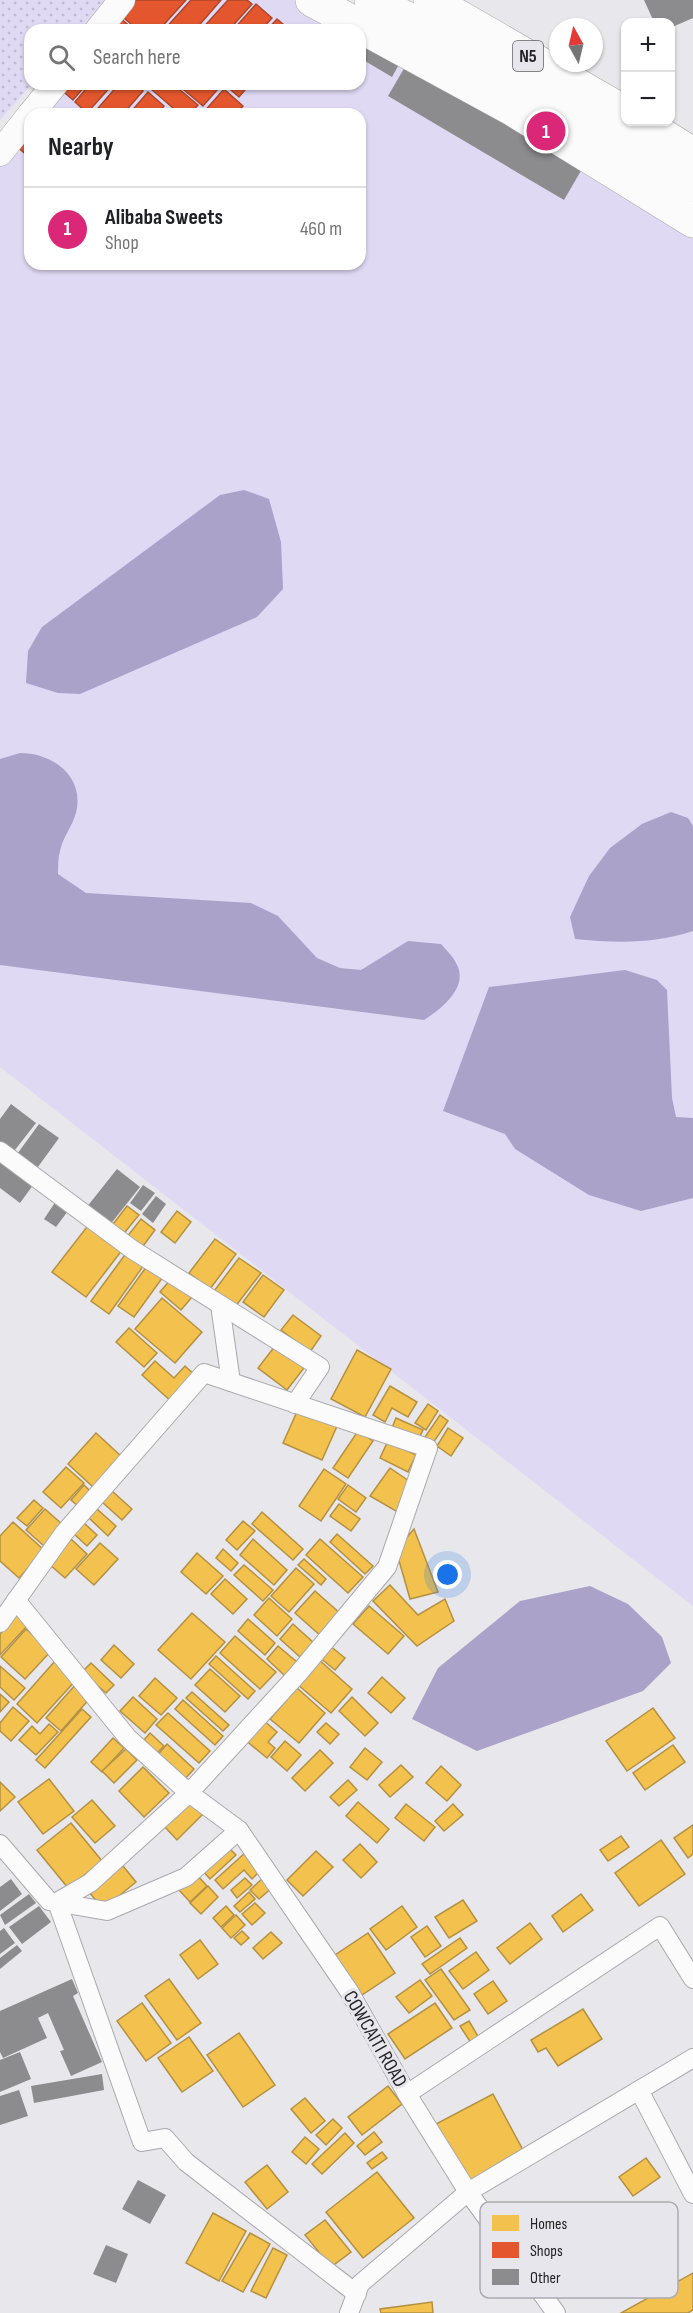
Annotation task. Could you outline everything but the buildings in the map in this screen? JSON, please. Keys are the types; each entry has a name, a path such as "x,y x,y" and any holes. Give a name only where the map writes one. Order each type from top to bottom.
{"highway":[{"path":"312,0 356,24"},
{"name":"N5","path":"371,0 460,46 693,185"},
{"name":"N5","path":"430,0 621,110"},
{"path":"471,0 549,47"},
{"path":"366,29 512,109 693,221"},
{"path":"591,72 621,91"},
{"path":"648,126 693,154"},
{"path":"675,126 693,137"}],"street":[{"path":"103,24 122,0"},
{"path":"36,108 50,90"},
{"path":"0,153 24,124"},
{"path":"0,1151 133,1250 320,1367 295,1404"},
{"path":"220,1305 231,1382"},
{"path":"0,1623 64,1533 204,1373 428,1448 387,1567 298,1674 189,1793 90,1883 57,1902"},
{"name":"COWCAITI ROAD","path":"16,1600 128,1738 189,1793 239,1830 349,1991 407,2094 660,1926 693,1979"},
{"path":"0,1844 49,1901 107,1911 186,1877 239,1830"},
{"path":"57,1902 141,2142 165,2138 186,2162 357,2294"},
{"path":"349,2313 360,2284 468,2192 693,2058"},
{"path":"639,2090 693,2194"},
{"path":"407,2094 480,2208"},
{"path":"545,2298 556,2313"}],"shaded area":[{"path":"0,0 106,0 85,24 24,24 24,90 27,90 0,120"},
{"path":"122,0 303,0 343,24 103,24"},
{"path":"366,38 693,233 693,1606 0,1067 0,152 24,122 24,270 366,270 366,108 35,108 49,90 366,90"},
{"path":"244,490 269,499 281,542 283,589 257,617 80,694 58,693 26,683 28,651 42,627 220,495"},
{"path":"20,753 32,754 53,761 62,768 75,785 77,808 62,845 58,874 86,893 251,903 278,916 317,958 340,968 361,970 408,941 441,944 456,963 459,972 457,989 438,1010 424,1020 0,965 0,759"},
{"path":"671,812 688,818 693,826 693,931 664,938 635,941 575,939 570,917 589,876 610,848 642,824"},
{"path":"625,970 657,980 667,990 672,1098 676,1117 693,1118 693,1198 641,1211 589,1195 515,1149 505,1134 443,1111 489,987"},
{"path":"590,1586 628,1604 662,1637 671,1663 643,1691 477,1751 412,1719 438,1668 520,1601"}],"place":[{"name":"Alibaba Sweets","path":"546,131"}]}
